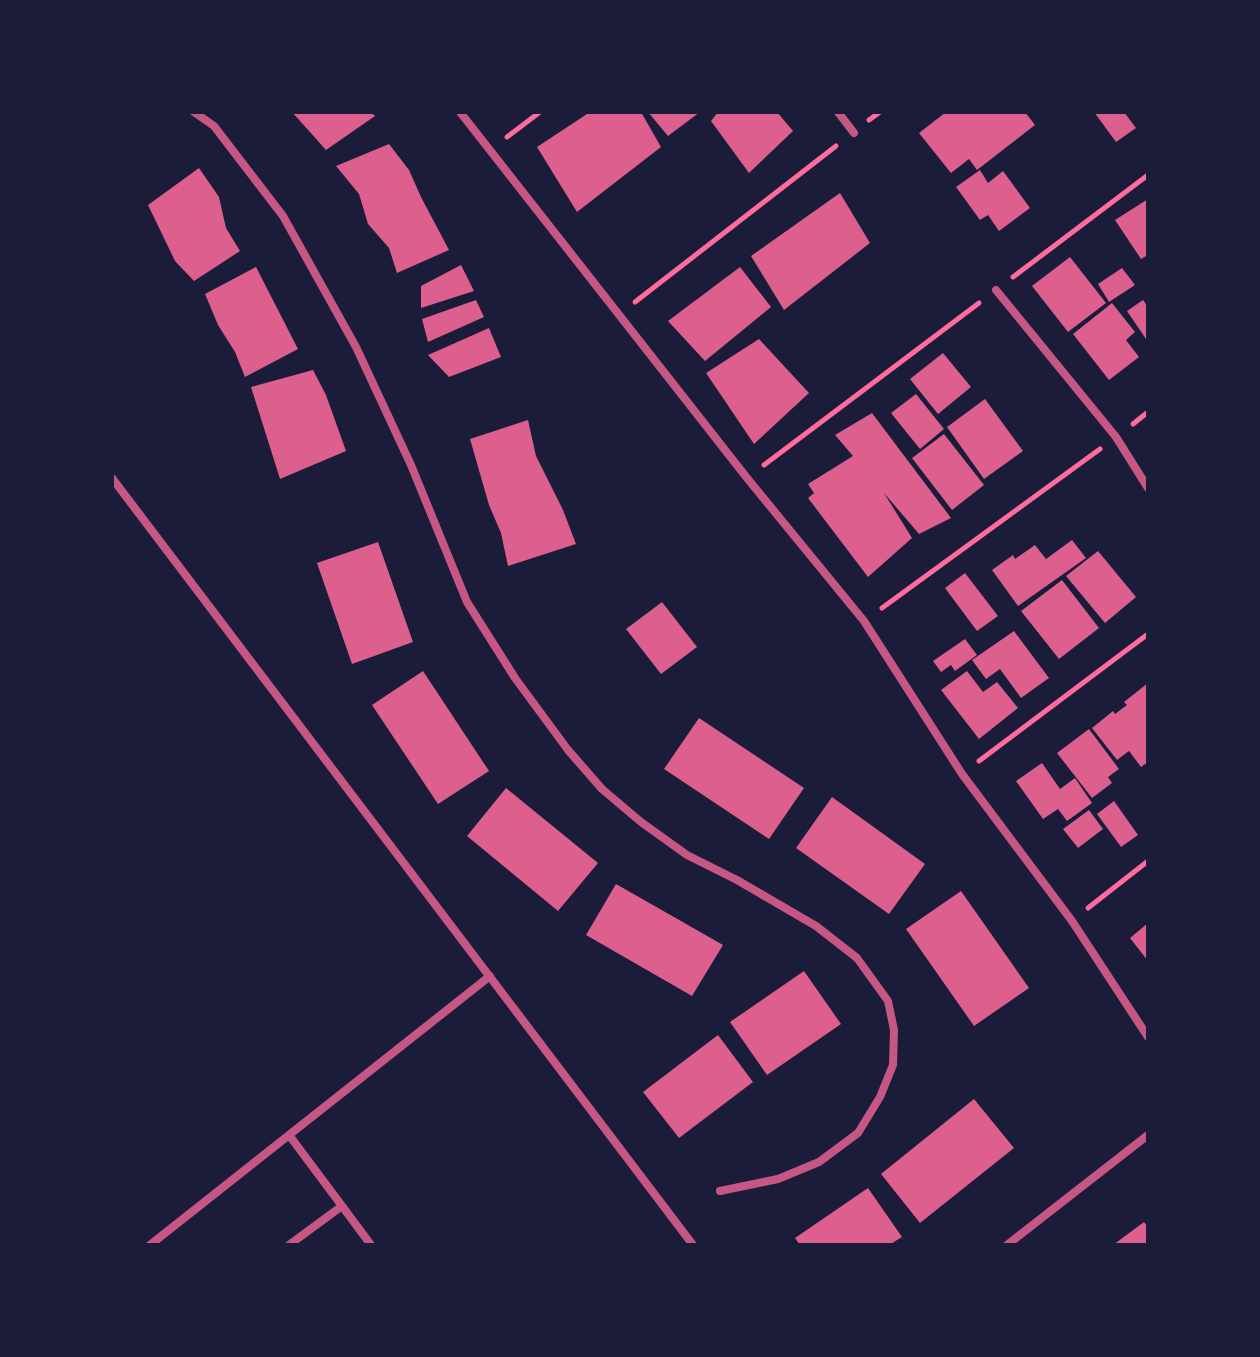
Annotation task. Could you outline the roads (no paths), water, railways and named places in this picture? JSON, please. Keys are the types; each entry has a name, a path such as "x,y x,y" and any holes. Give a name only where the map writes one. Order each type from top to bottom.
{"street":[{"path":"194,112 214,126 283,216 356,347 411,465 467,602 515,678 568,750 602,789 687,855 737,880 827,934 857,958 888,1001 894,1030 893,1065 880,1097 858,1133 819,1162 778,1179 720,1191"},
{"path":"460,112 747,478 864,621 962,774 1072,921 1148,1037"},
{"path":"838,112 854,133"},
{"path":"996,290 1116,437 1148,488"},
{"path":"112,478 693,1245"},
{"path":"150,1245 490,976"},
{"path":"289,1135 371,1245"},
{"path":"1007,1245 1148,1135"},
{"path":"289,1245 342,1206"}]}
